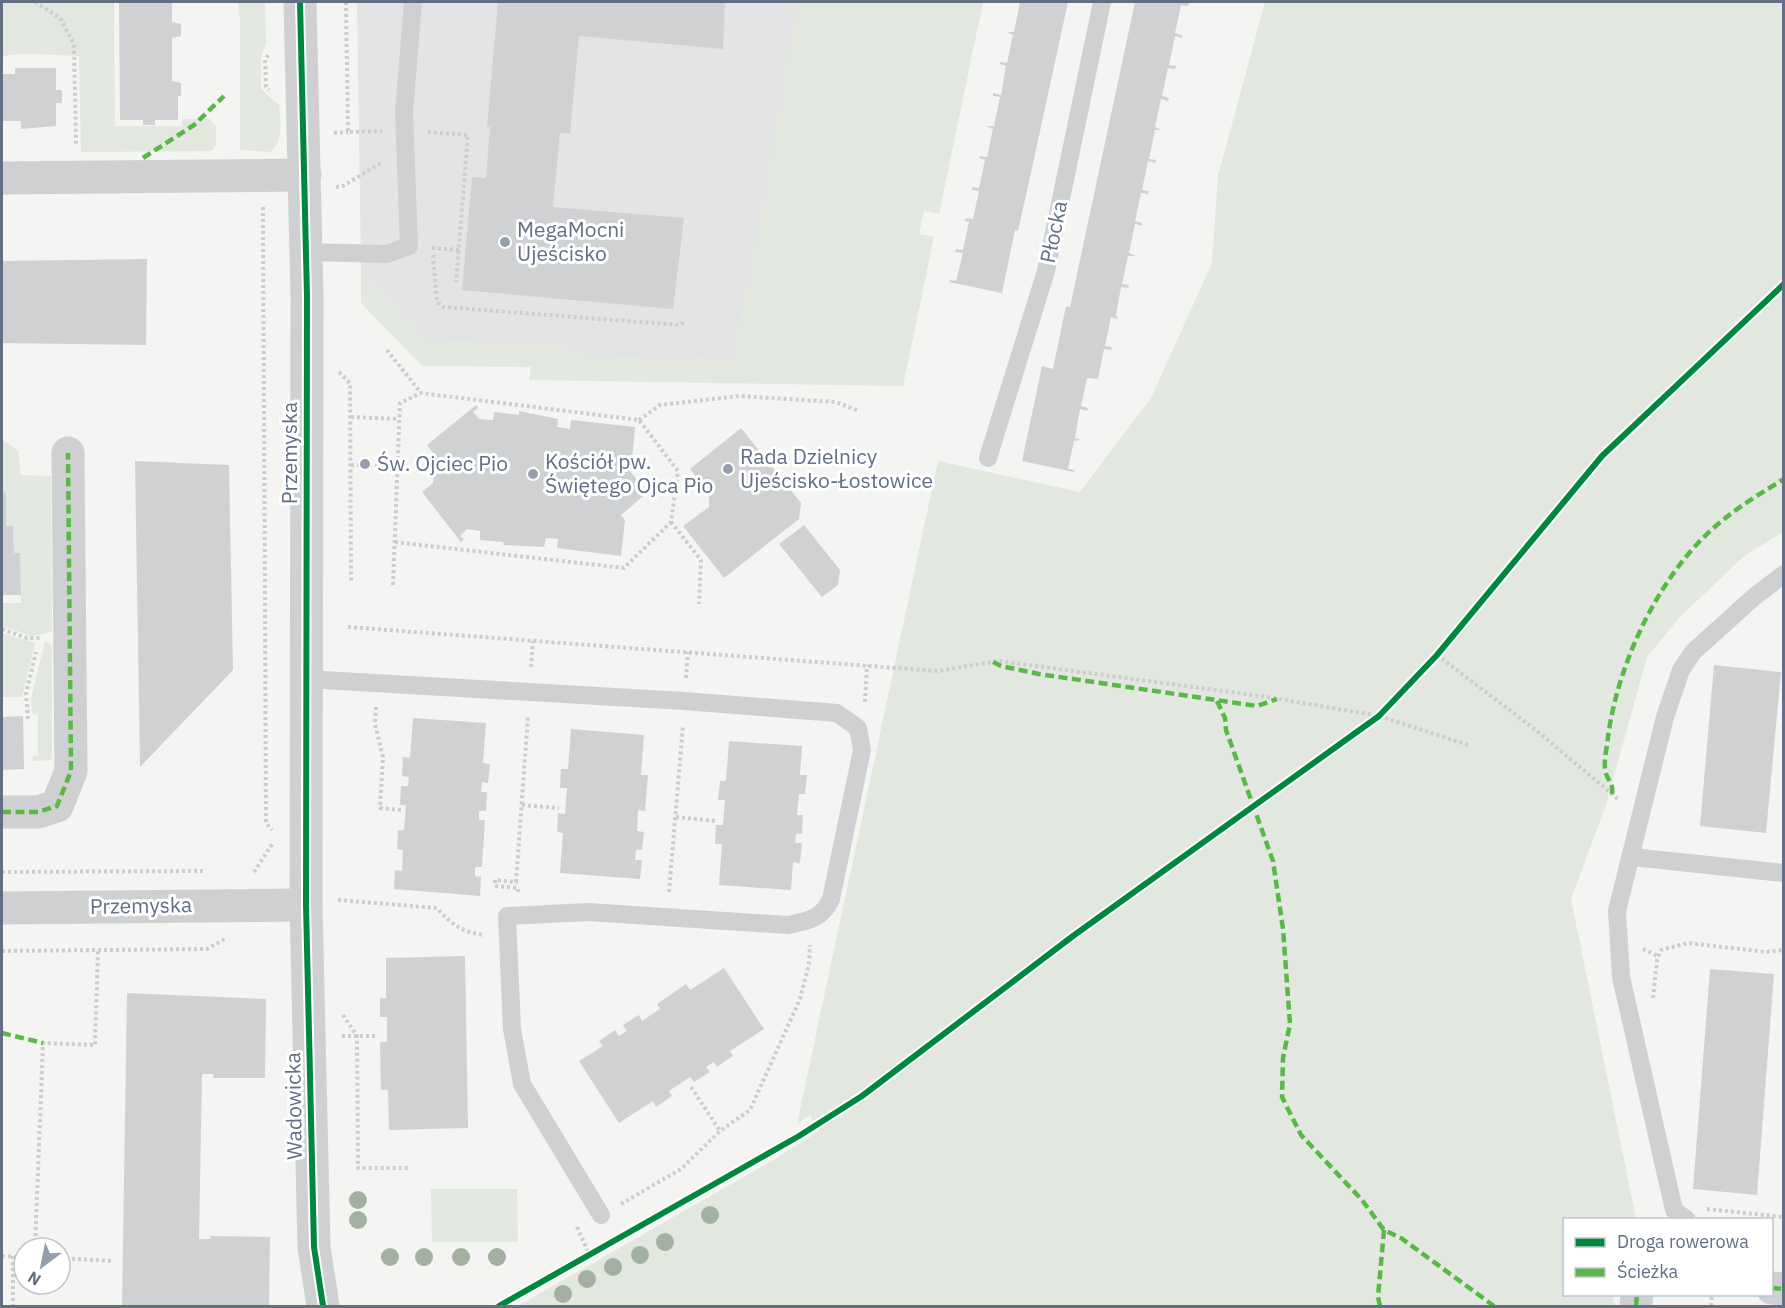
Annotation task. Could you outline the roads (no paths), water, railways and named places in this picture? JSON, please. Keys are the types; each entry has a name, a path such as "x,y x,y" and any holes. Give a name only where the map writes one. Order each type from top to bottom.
{"street":[{"name":"Przemyska","path":"2,908 318,902 306,679 306,252 315,182 300,2"},
{"path":"2,178 315,182"},
{"path":"2,813 38,812 57,806 71,771 68,453"},
{"name":"Wadowicka","path":"318,902 314,1247 322,1306"}],"lane":[{"path":"306,252 387,254 409,246 405,130 413,2"},
{"name":"Płocka","path":"988,458 1046,271 1102,2"},
{"path":"1693,1214 1674,1210 1621,977 1617,911 1665,717 1681,670 1693,652 1754,597 1784,574"},
{"path":"306,679 684,701 837,713 858,728 862,750 831,899 826,910 812,921 788,925 588,912 507,916 512,1029 522,1084 601,1215"},
{"path":"1632,857 1784,873"}],"place":[{"name":"MegaMocni Ujeścisko","path":"505,242"},
{"name":"Św. Ojciec Pio","path":"365,464"},
{"name":"Rada Dzielnicy Ujeścisko-Łostowice","path":"728,469"},
{"name":"Kościół pw. Świętego Ojca Pio","path":"533,474"}]}
